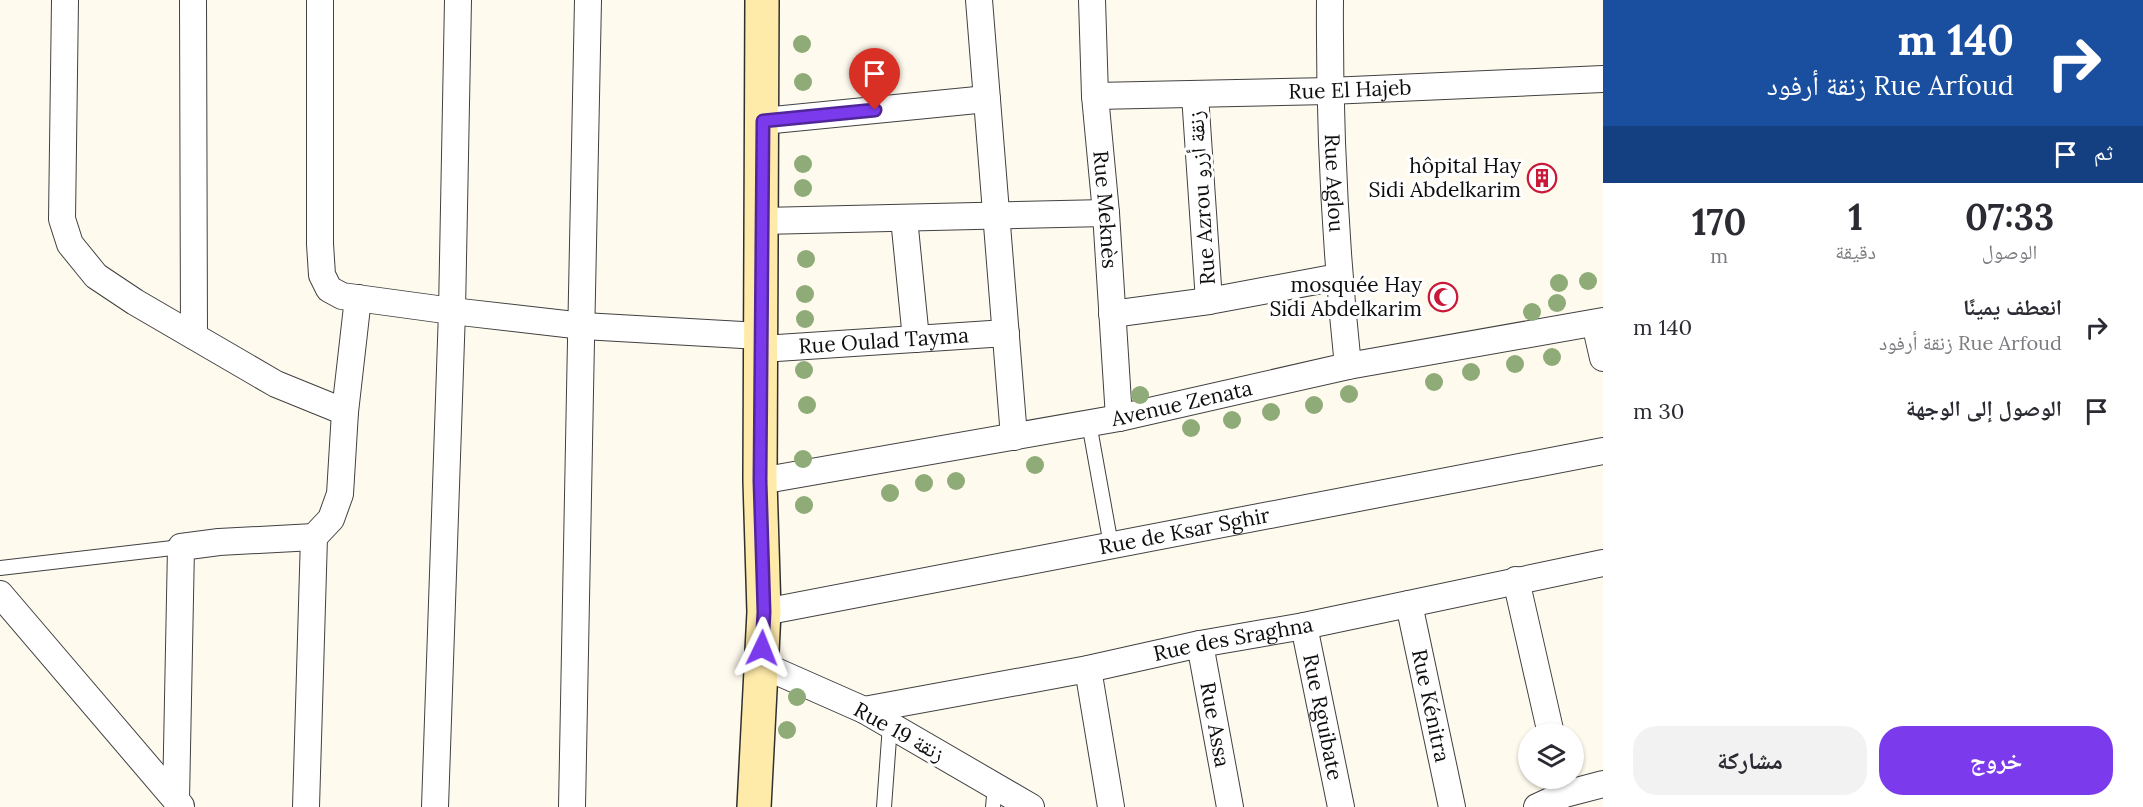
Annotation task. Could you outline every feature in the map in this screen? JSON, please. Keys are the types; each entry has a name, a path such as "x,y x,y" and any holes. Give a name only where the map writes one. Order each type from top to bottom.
{"street":[{"path":"65,0 62,219 70,244 96,276 135,302 276,384 345,412"},
{"path":"194,0 194,336"},
{"name":"Rue Oulad Tayma","path":"320,0 322,275 329,289 342,296 583,326 761,343 916,339 1006,333"},
{"path":"435,807 452,311 458,0"},
{"path":"572,807 588,0"},
{"path":"754,807 764,612 760,481 762,0"},
{"path":"979,0 1014,436"},
{"name":"Rue Meknès","path":"1092,0 1095,96 1106,213 1119,418"},
{"name":"Rue Aglou","path":"1330,0 1329,91 1338,277 1348,366"},
{"name":"Rue El Hajeb","path":"1095,96 1329,91 1603,79"},
{"name":"Rue Azrou زنقة أزرو","path":"1195,95 1209,301"},
{"path":"763,121 987,99"},
{"path":"762,221 1106,213"},
{"path":"904,218 916,339"},
{"path":"1112,314 1209,301 1338,277"},
{"path":"306,807 314,537 331,519 340,494 345,412 358,298"},
{"path":"1599,322 1603,358"},
{"name":"Avenue Zenata","path":"760,481 1119,418 1348,366 1599,322"},
{"name":"Rue de Ksar Sghir","path":"764,612 1603,452"},
{"path":"179,803 182,547 219,542 314,537"},
{"name":"Rue des Sraghna","path":"864,710 1088,669 1200,644 1304,626 1603,563"},
{"path":"1516,580 1548,723"},
{"path":"0,594 179,803"},
{"name":"Rue Kénitra","path":"1408,604 1452,807"},
{"name":"Rue Rguibate","path":"1304,626 1341,807"},
{"name":"Rue Assa","path":"1200,644 1230,807"},
{"name":"Rue 19 زنقة","path":"762,665 864,710 890,725 994,796 1032,807"},
{"path":"1088,669 1111,807"},
{"path":"1584,785 1603,784"},
{"path":"1537,807 1559,789"}],"lane":[{"path":"1089,423 1111,545"},
{"path":"0,568 182,547"},
{"path":"884,807 890,725"}],"place":[{"name":"hôpital Hay Sidi Abdelkarim","path":"1542,178"},
{"name":"mosquée Hay Sidi Abdelkarim","path":"1443,297"}],"route":[{"path":"762,648 764,612 760,481 760,336 763,121 875,110"}]}
